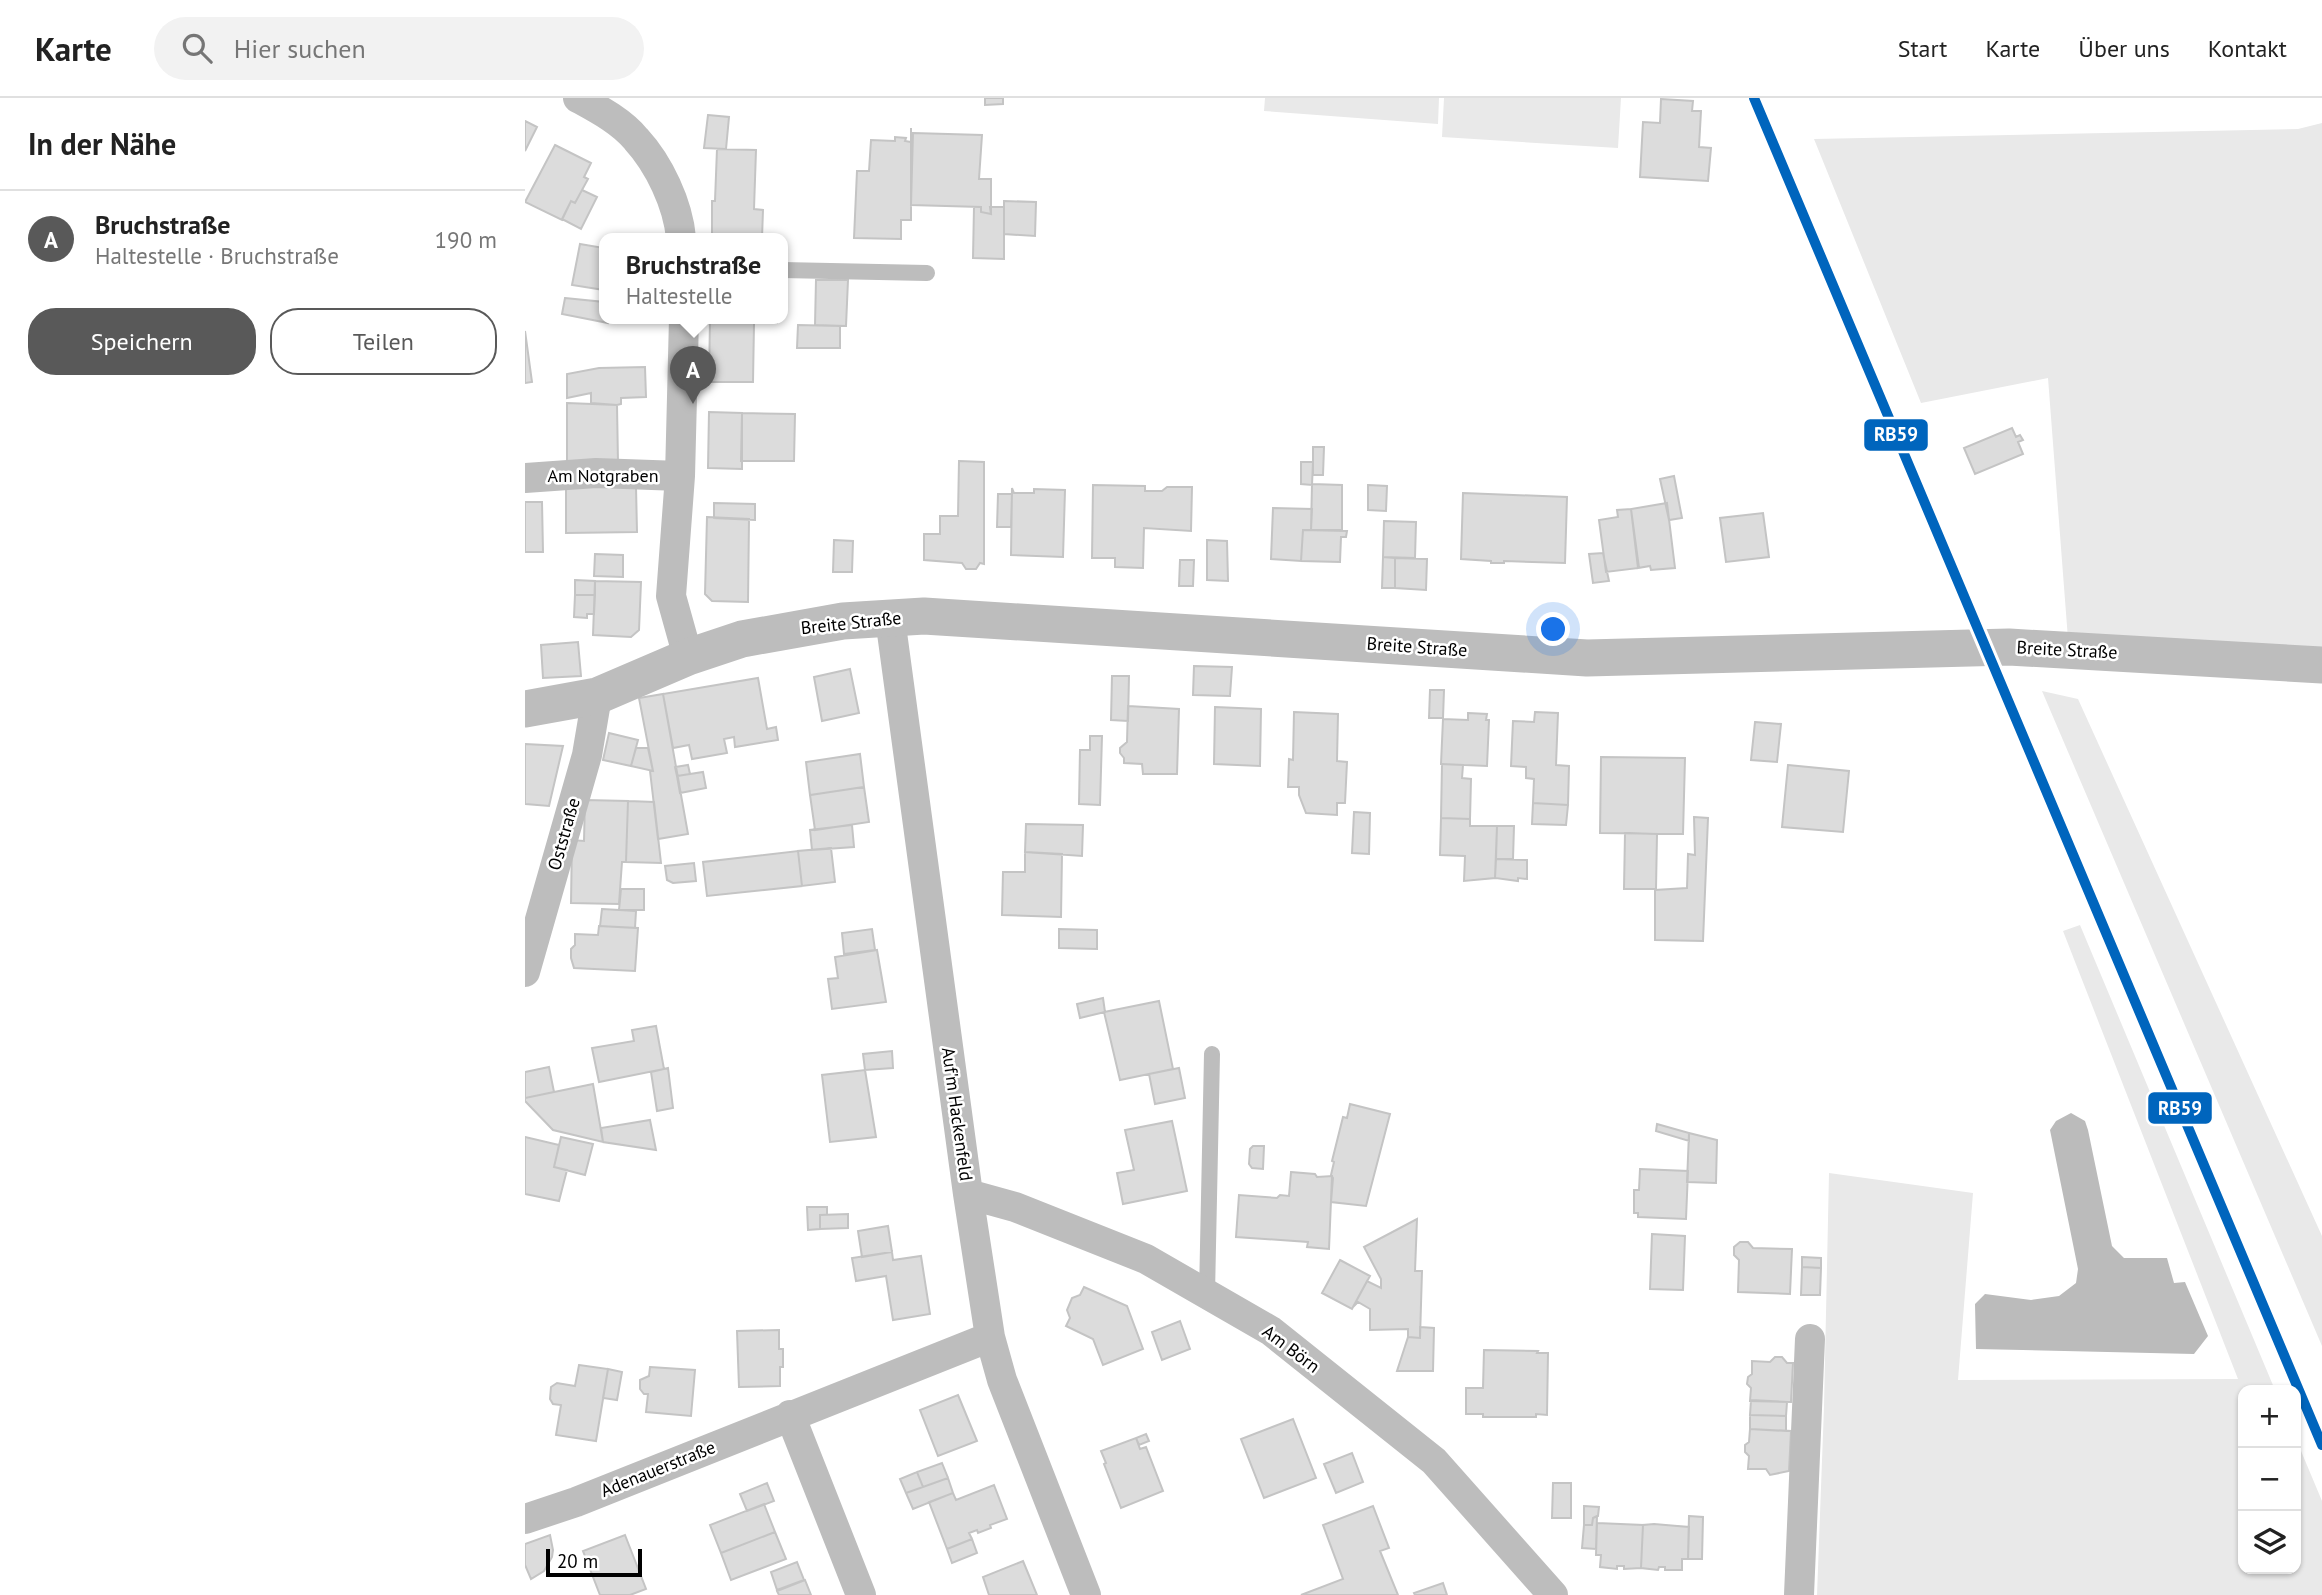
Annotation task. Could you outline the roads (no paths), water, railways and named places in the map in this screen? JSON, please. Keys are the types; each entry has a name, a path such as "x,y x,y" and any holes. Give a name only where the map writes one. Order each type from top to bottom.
{"street":[{"path":"578,98 602,111 636,138 660,174 679,222 680,233"},
{"path":"684,324 680,476 671,596 688,657"},
{"name":"Am Notgraben","path":"525,478 596,473 680,476"},
{"name":"Breite Straße","path":"525,709 597,696 688,657 742,639 843,621 924,616 1587,658 2009,647 2322,665"},
{"name":"Auf'm Hackenfeld","path":"890,618 990,1337 1002,1380 1086,1595"},
{"name":"Oststraße","path":"525,972 587,755 597,696"},
{"name":"Am Börn","path":"968,1194 1015,1207 1146,1258 1271,1331 1434,1461 1553,1595"},
{"name":"Adenauerstraße","path":"525,1519 576,1502 990,1337"},
{"path":"1800,1595 1810,1339"},
{"path":"790,1415 861,1595"}],"lane":[{"path":"788,271 927,273"},
{"path":"1207,1294 1212,1054"}],"place":[{"name":"Bruchstraße","path":"693,404"}]}
